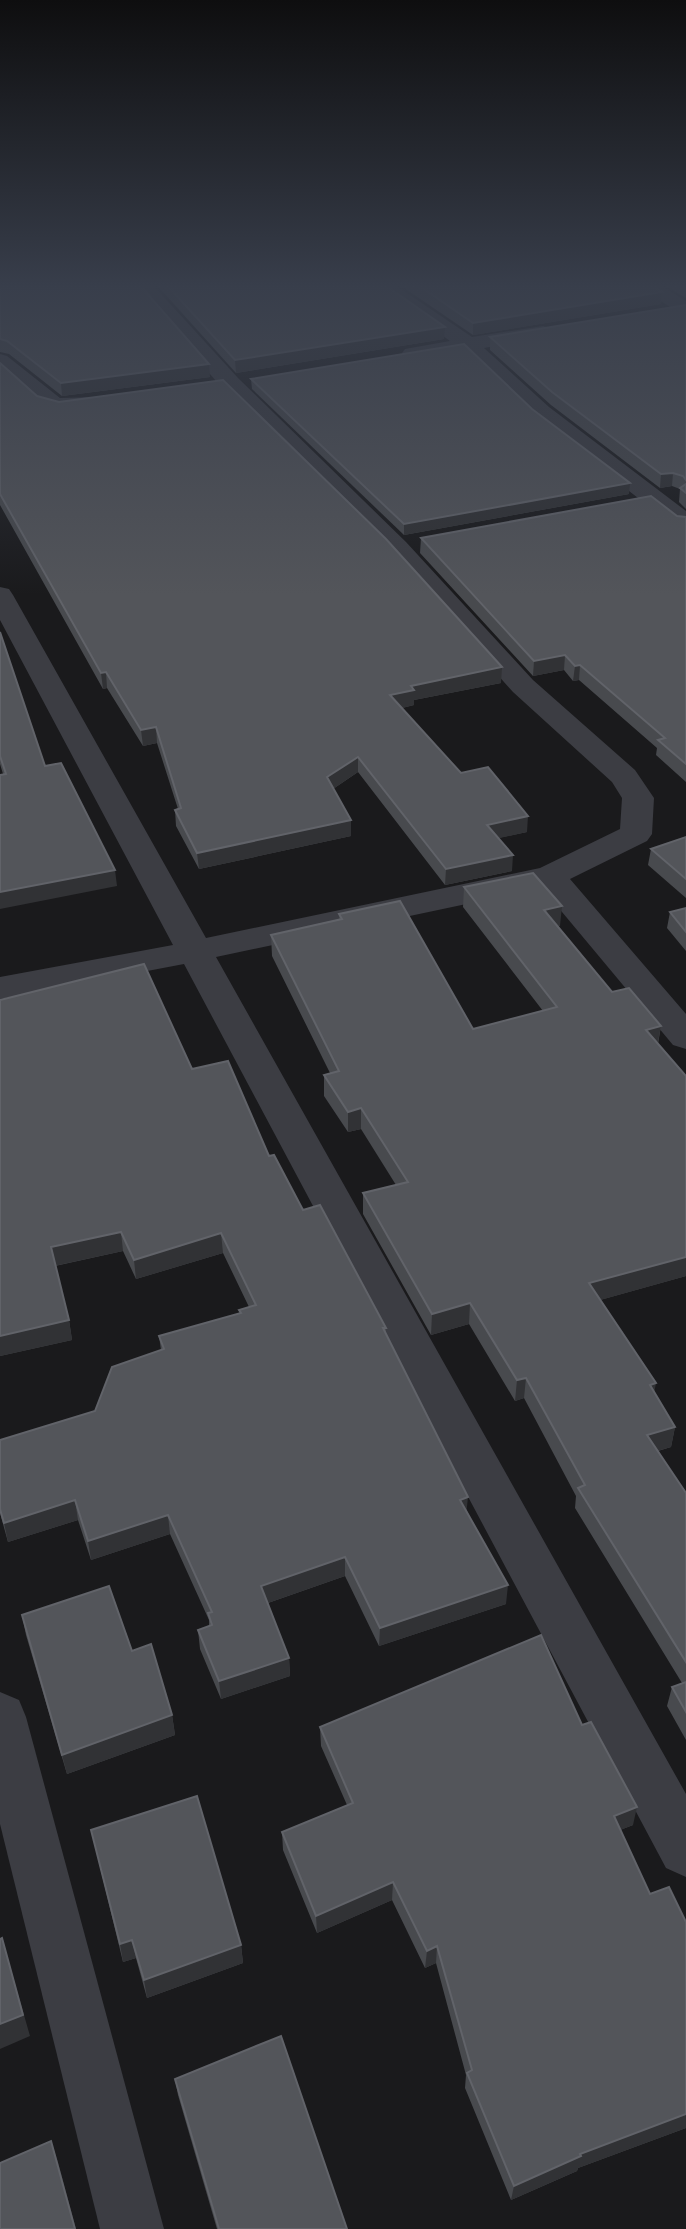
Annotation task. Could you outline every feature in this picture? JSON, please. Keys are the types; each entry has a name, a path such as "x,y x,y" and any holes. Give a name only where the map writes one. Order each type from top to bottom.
{"street":[{"path":"33,387 55,405 110,399"},
{"path":"0,988 196,951 550,876 636,834 638,798 624,776 523,687 397,547 234,387"},
{"path":"514,387 595,456 656,498 686,523"},
{"path":"629,503 686,493"},
{"path":"397,547 425,542"},
{"path":"0,595 686,1849"},
{"path":"550,876 686,1037"},
{"path":"0,1717 132,2229"}],"building":[{"path":"0,387 27,387 37,396 59,402 171,387 230,387 386,539 502,667 411,686 414,690 390,695 461,773 488,767 528,816 487,825 513,855 446,869 358,757 327,777 351,820 197,853 175,810 181,808 156,727 141,730 106,672 101,673 0,494"},
{"path":"259,387 509,387 532,409 630,483 404,524"},
{"path":"546,387 686,387 686,480 673,473 661,474"},
{"path":"651,496 677,516 686,517 686,764 658,740 665,738 580,665 575,666 565,655 534,661 421,538"},
{"path":"0,632 45,766 61,763 115,870 0,892 0,775 6,774 0,756"},
{"path":"686,837 686,879 651,849"},
{"path":"533,873 562,906 544,910 612,992 629,988 661,1026 646,1030 686,1076 686,1257 589,1283 656,1383 650,1385 675,1427 647,1435 686,1493 686,1662 578,1488 585,1485 526,1378 517,1380 470,1303 432,1314 363,1193 408,1182 361,1108 348,1112 324,1075 339,1071 271,935 342,919 339,914 400,901 473,1029 557,1007 464,887"},
{"path":"686,908 686,932 670,912"},
{"path":"144,964 192,1069 228,1061 269,1156 274,1155 303,1210 320,1205 386,1328 383,1328 468,1497 460,1500 508,1585 380,1628 345,1557 261,1586 289,1658 219,1681 198,1630 212,1625 208,1613 212,1612 168,1515 88,1541 75,1500 4,1523 0,1509 0,1440 95,1411 112,1367 164,1349 159,1336 241,1313 239,1310 256,1305 221,1233 134,1260 121,1232 51,1247 69,1320 0,1336 0,1000"},
{"path":"109,1586 132,1651 151,1644 172,1715 62,1755 22,1615"},
{"path":"541,1635 582,1725 591,1722 637,1807 614,1816 650,1894 669,1887 686,1922 686,2114 580,2154 581,2156 514,2186 467,2073 472,2070 437,1946 427,1951 393,1882 316,1916 282,1832 353,1803 320,1727"},
{"path":"686,1682 686,1712 672,1687"},
{"path":"197,1796 241,1945 144,1980 132,1940 120,1944 91,1830"},
{"path":"2,1938 23,2015 0,2024 0,1939"},
{"path":"281,2036 347,2229 219,2229 175,2079"},
{"path":"51,2141 75,2229 0,2229 0,2163"}]}
